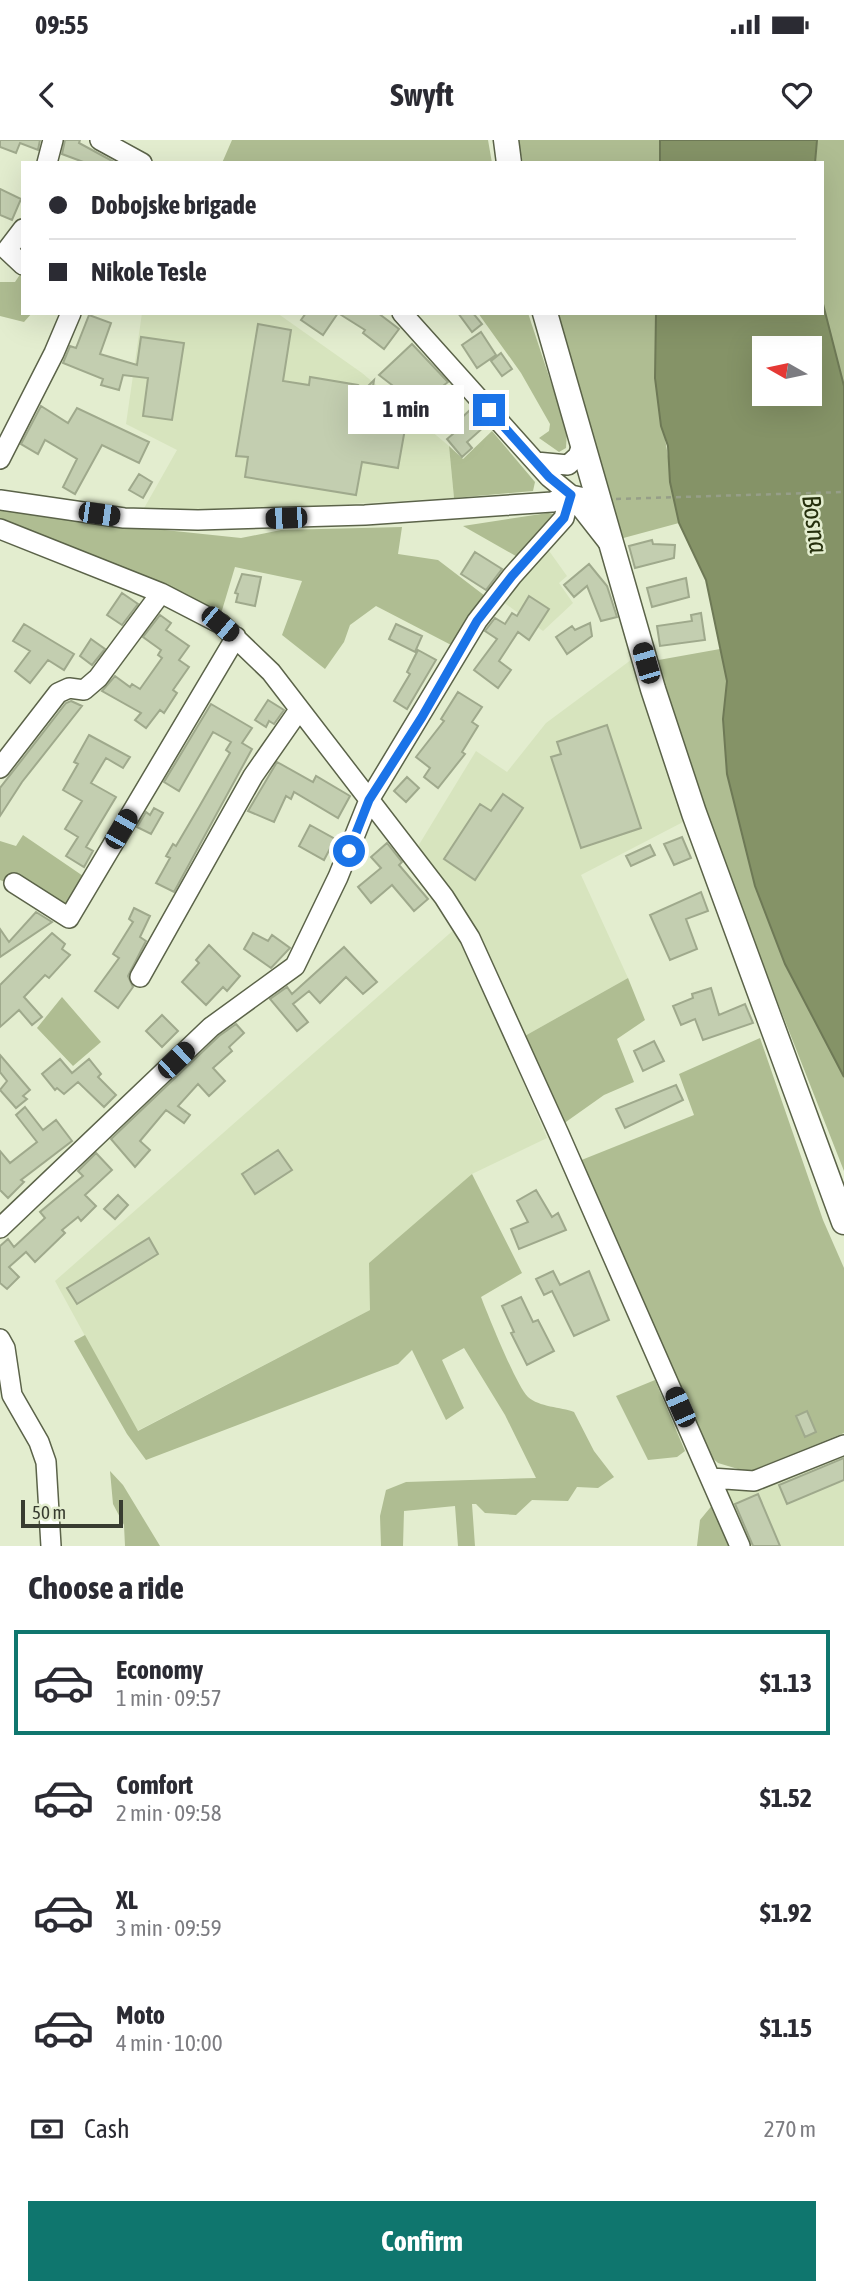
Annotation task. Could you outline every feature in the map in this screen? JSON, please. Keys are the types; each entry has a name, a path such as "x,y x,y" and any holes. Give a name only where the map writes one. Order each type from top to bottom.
{"main road":[{"path":"506,140 509,161"},
{"path":"546,315 598,499 694,813 844,1222"}],"street":[{"path":"48,161 53,140"},
{"path":"100,140 138,161"},
{"path":"21,231 3,253 21,264"},
{"path":"0,459 70,315"},
{"path":"404,315 570,497 613,549"},
{"path":"536,462 568,465 578,456 582,445"},
{"path":"2,1222 211,1027 295,966 317,925 369,800 483,611 564,518 570,497"},
{"path":"0,500 124,518 198,520 365,515 552,502 570,497 598,499"},
{"path":"0,529 161,593 220,624 236,637 271,672 444,897 470,939 740,1546"},
{"path":"0,768 58,693 69,688 84,690 98,678 161,593"},
{"path":"14,883 69,918 236,637"},
{"path":"140,977 253,776 299,710"},
{"path":"0,1339 5,1348 12,1395 39,1442 46,1462 51,1546"},
{"path":"711,1478 754,1481 844,1445"}],"path":[{"path":"598,499 844,492"}],"shaded area":[{"path":"232,140 488,140 492,161 223,161"},
{"path":"517,140 660,140 660,161 522,161"},
{"path":"817,140 844,140 844,386 824,308 824,161 815,161"},
{"path":"21,273 21,315 30,315 24,322 0,316 0,282 15,282"},
{"path":"142,315 280,315 362,373 449,446 454,498 222,511 143,510 177,450 126,424"},
{"path":"479,315 529,315 567,431 566,448 559,452 539,438 549,431 550,424 521,373"},
{"path":"558,315 656,315 655,378 679,523 616,540"},
{"path":"492,431 535,482 533,491 454,498 449,446 463,459"},
{"path":"0,507 60,519 241,538 281,530 402,527 398,554 438,560 489,599 455,647 376,606 350,625 344,642 325,669 282,635 302,581 235,567 220,617 179,591 0,522"},
{"path":"554,514 554,520 521,559 463,526"},
{"path":"547,548 567,576 559,583 573,603 543,631 499,599"},
{"path":"720,649 727,682 723,719 727,774 755,886 785,964 844,1077 844,1171 728,876 653,661"},
{"path":"635,657 685,821 581,875 628,978 523,1037 487,951 417,848 476,751 507,772 546,723"},
{"path":"23,835 86,878 66,908 0,880 0,841 16,846"},
{"path":"457,927 547,1138 472,1174 370,1310 137,1431 55,1281"},
{"path":"628,978 645,1020 617,1039 634,1082 604,1095 563,1124 523,1037"},
{"path":"62,997 101,1042 73,1066 37,1028"},
{"path":"760,1038 823,1220 844,1268 844,1433 748,1472 718,1463 709,1455 579,1161 694,1115 679,1074"},
{"path":"472,1174 522,1273 481,1297 510,1365 528,1397 544,1405 574,1412 594,1451 614,1477 598,1488 577,1487 568,1501 532,1500 516,1515 485,1513 476,1504 472,1504 475,1546 458,1546 455,1506 404,1511 403,1546 381,1546 380,1516 386,1490 406,1482 536,1478 505,1415 464,1348 442,1360 464,1408 446,1420 412,1350 398,1364 146,1460 127,1434 74,1341 85,1335 138,1431 370,1310 369,1263"},
{"path":"655,1380 685,1451 677,1457 648,1460 616,1396"},
{"path":"844,1453 844,1546 747,1546 720,1486"},
{"path":"110,1471 123,1485 160,1546 125,1546 124,1525 113,1504"},
{"path":"714,1503 732,1546 697,1546 700,1520"}],"water":[{"path":"660,140 817,140 815,161 660,161"},
{"name":"Bosna","path":"824,308 844,386 844,1077 785,964 755,886 727,774 723,719 727,681 706,580 679,523 670,482 668,446 661,426 655,378 656,315 824,315"}],"building":[{"path":"0,140 40,140 38,150 20,143 16,153 0,147"},
{"path":"65,140 80,140 79,143 112,161 81,161 62,154"},
{"path":"0,189 21,199 12,220 0,215"},
{"path":"89,315 111,323 100,354 137,365 141,337 184,343 172,420 143,416 148,378 123,375 119,390 101,385 103,379 63,363 70,346 76,348"},
{"path":"305,315 337,315 323,335 301,320"},
{"path":"341,315 381,315 399,329 384,349 363,333 365,330"},
{"path":"459,315 475,315 482,324 472,332"},
{"path":"258,324 291,330 283,381 309,385 310,377 358,385 364,390 374,380 370,406 408,412 398,468 362,462 356,495 245,477 248,457 236,456"},
{"path":"481,332 496,355 477,368 462,345"},
{"path":"412,344 448,382 412,411 392,391 401,392 379,375"},
{"path":"501,353 512,369 502,376 491,361"},
{"path":"41,406 68,423 77,408 149,442 139,463 102,445 75,494 63,487 77,459 45,440 38,454 21,444"},
{"path":"470,410 485,426 467,442 472,448 462,457 447,439 461,427 457,422"},
{"path":"139,474 152,482 143,498 129,490"},
{"path":"652,540 653,544 675,545 674,558 635,568 629,546"},
{"path":"475,552 502,569 486,590 461,574"},
{"path":"589,564 607,586 617,617 601,621 587,586 574,597 564,585"},
{"path":"242,574 261,577 255,606 236,602 238,594 235,593"},
{"path":"686,578 689,597 652,607 647,588"},
{"path":"122,593 138,604 122,625 107,615"},
{"path":"529,596 549,609 529,640 518,632 499,661 511,670 498,688 474,670 497,639 485,631 495,618 505,624 512,613 517,616"},
{"path":"701,613 705,640 660,646 657,626 692,621 691,615"},
{"path":"160,615 171,623 166,630 189,646 179,660 189,667 173,690 177,693 164,713 160,710 146,728 135,720 141,713 102,691 115,676 130,687 132,684 140,689 162,658 158,655 161,650 143,637"},
{"path":"590,623 592,636 567,654 556,637 572,626 575,630"},
{"path":"24,624 74,654 64,670 48,660 30,683 15,671 30,651 13,641"},
{"path":"396,624 422,636 415,652 389,639"},
{"path":"91,639 105,649 92,665 80,656"},
{"path":"418,650 436,660 407,709 394,701 410,674 407,672"},
{"path":"458,692 482,707 472,722 478,726 462,752 465,754 438,788 424,777 430,768 416,757 444,721 441,719"},
{"path":"268,700 284,710 274,724 269,721 266,727 255,720"},
{"path":"71,701 82,706 22,782 0,816 0,788 66,703"},
{"path":"211,704 252,728 242,743 252,749 174,892 156,883 170,858 166,856 173,844 176,846 230,753 226,750 231,742 213,732 179,791 164,782"},
{"path":"607,725 641,828 581,848 551,757 561,754 557,742"},
{"path":"89,735 130,757 123,768 106,758 91,783 116,797 86,847 93,851 84,867 66,856 78,837 65,829 82,801 63,790 78,764 74,762"},
{"path":"277,762 313,782 316,776 350,796 338,818 294,792 291,799 286,796 274,822 248,811"},
{"path":"407,777 419,788 406,802 394,791"},
{"path":"503,794 523,808 475,880 444,859 480,804 491,811"},
{"path":"154,808 163,813 151,834 137,827 146,812 150,815"},
{"path":"310,825 335,839 324,860 299,846"},
{"path":"682,837 691,858 674,865 664,844"},
{"path":"387,843 402,862 399,865 428,899 414,911 392,885 371,903 358,887 381,868 371,857"},
{"path":"650,845 655,855 631,866 626,856"},
{"path":"701,892 708,911 686,919 697,949 670,960 650,915"},
{"path":"134,908 150,916 140,937 146,941 128,976 133,987 118,1008 95,991 119,958 113,954 133,922 129,919"},
{"path":"36,912 52,922 0,957 0,929 9,942"},
{"path":"52,933 65,944 62,949 70,955 49,978 45,975 24,997 42,1017 32,1025 19,1010 0,1027 0,985"},
{"path":"253,933 268,941 272,935 290,948 271,968 244,949"},
{"path":"209,945 240,976 227,991 223,987 206,1005 182,982 199,963 196,960"},
{"path":"344,947 377,982 363,994 346,977 320,1003 309,991 293,1004 308,1022 297,1031 270,999 287,987 292,994"},
{"path":"711,988 719,1015 745,1004 753,1023 703,1040 695,1019 681,1025 673,1006 693,998 692,994"},
{"path":"162,1015 178,1031 162,1047 146,1031"},
{"path":"236,1024 244,1033 229,1047 232,1051 213,1068 225,1081 209,1096 198,1084 178,1106 190,1115 184,1123 166,1110 140,1141 150,1150 135,1167 111,1139 219,1036"},
{"path":"654,1041 664,1061 643,1071 634,1051"},
{"path":"0,1055 30,1090 23,1096 27,1099 16,1108 0,1090 7,1081 0,1072"},
{"path":"60,1059 72,1073 89,1059 101,1074 98,1077 116,1095 104,1107 78,1082 64,1094 57,1088 55,1090 42,1074"},
{"path":"676,1085 683,1100 625,1128 616,1109"},
{"path":"25,1107 43,1130 56,1120 72,1141 21,1180 24,1182 8,1198 0,1190 0,1151 10,1163 37,1142 16,1115"},
{"path":"278,1150 292,1170 255,1194 242,1174"},
{"path":"96,1153 112,1170 85,1195 96,1206 81,1221 78,1217 62,1230 65,1233 35,1262 26,1252 9,1267 19,1277 7,1289 0,1283 0,1246 8,1239 14,1247 45,1218 40,1212 83,1176 78,1171"},
{"path":"536,1190 552,1217 558,1213 566,1230 519,1249 511,1229 528,1222 517,1201"},
{"path":"118,1195 128,1205 115,1219 104,1209"},
{"path":"149,1238 158,1254 77,1304 67,1288"},
{"path":"553,1271 560,1285 589,1271 609,1320 574,1336 552,1291 544,1295 536,1279"},
{"path":"521,1297 533,1322 538,1320 554,1351 527,1365 511,1333 514,1332 502,1306"},
{"path":"807,1411 816,1432 805,1437 796,1416"},
{"path":"844,1458 844,1480 787,1504 779,1485"},
{"path":"758,1494 780,1546 753,1546 735,1504"}],"route":[{"path":"349,851 369,800 422,717 483,611 564,518 571,495 549,477 489,410"}]}
